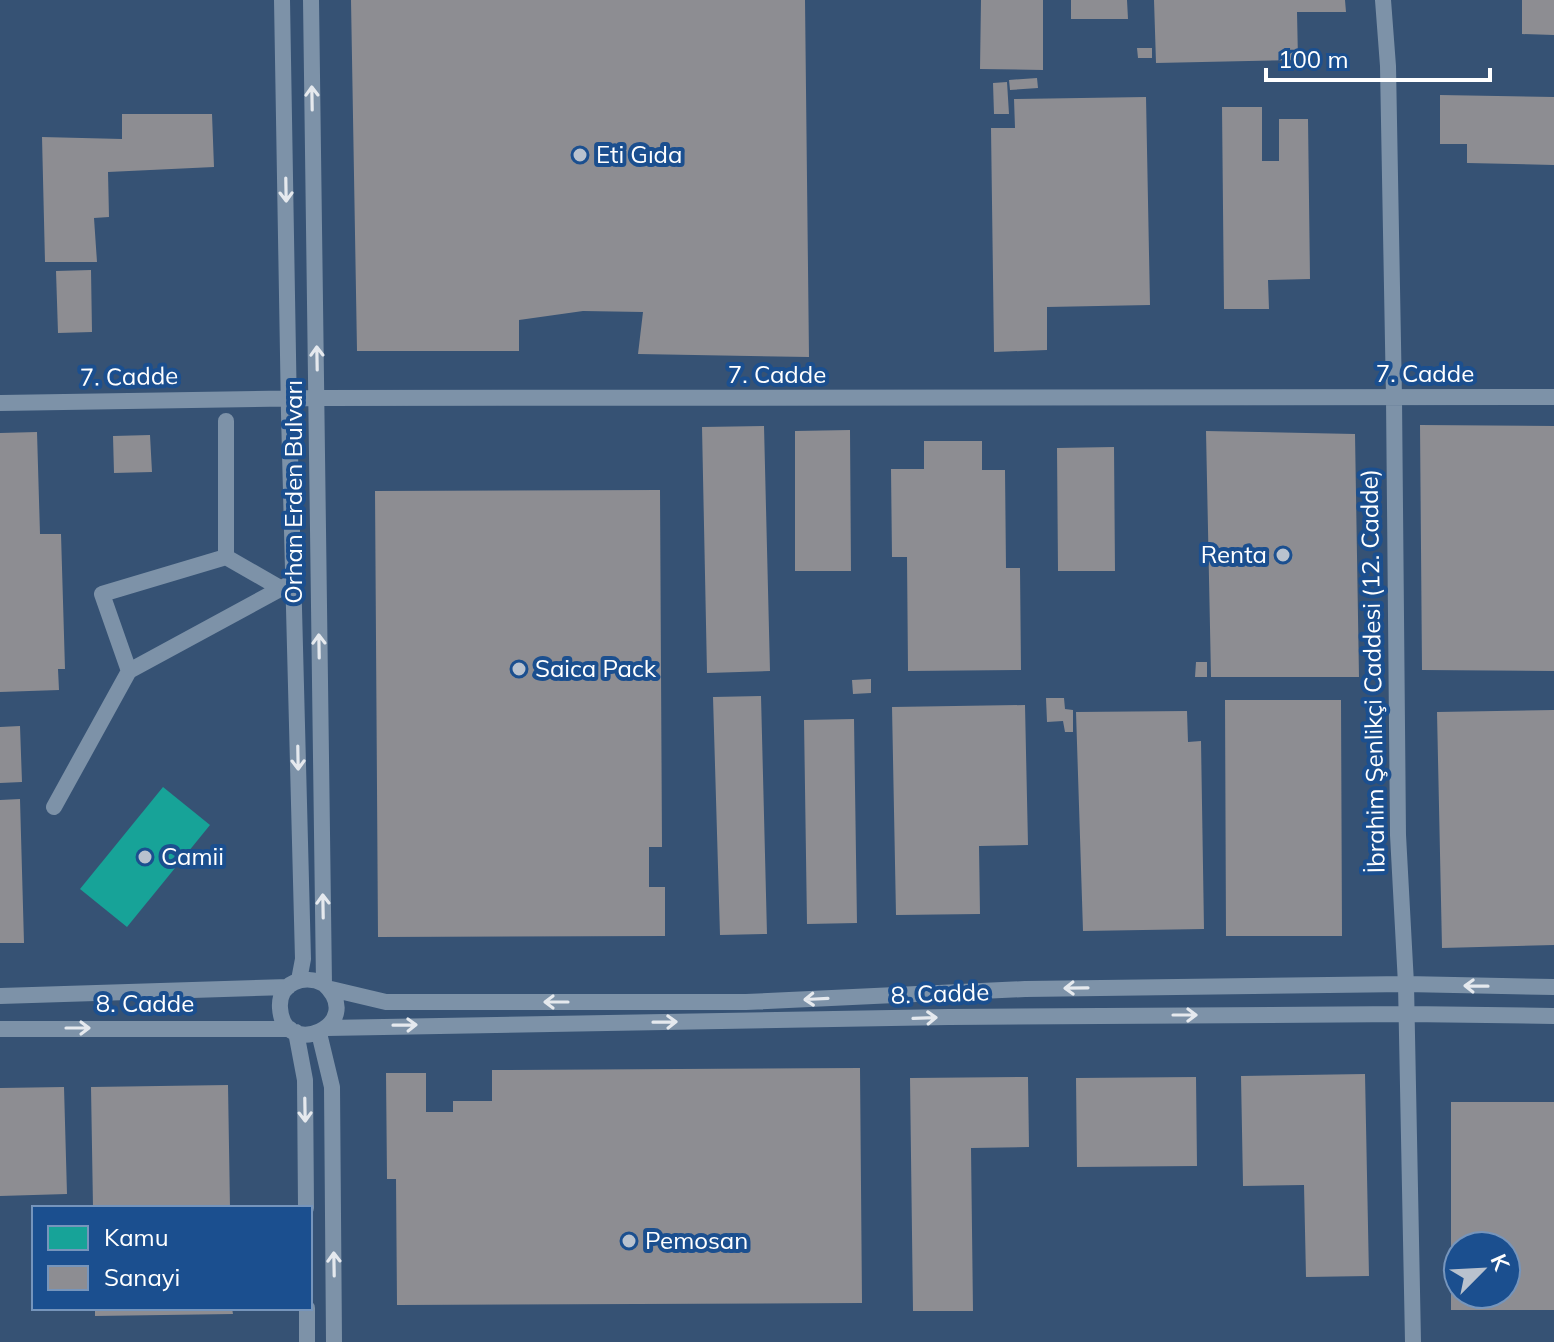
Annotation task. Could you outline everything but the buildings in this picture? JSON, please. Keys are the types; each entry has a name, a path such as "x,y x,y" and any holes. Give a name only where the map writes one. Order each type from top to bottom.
{"street":[{"name":"Orhan Erden Bulvarı","path":"282,0 290,399 287,585 303,959 280,1003 280,1013 293,1031 305,1080 306,1206"},
{"name":"Orhan Erden Bulvarı","path":"311,0 328,986 335,997 336,1014 323,1030 332,1087 334,1342"},
{"name":"İbrahim Şenlikçi Caddesi (12. Cadde)","path":"1383,0 1388,66 1394,398 1398,835 1407,1014 1413,1342"},
{"name":"7. Cadde","path":"0,403 318,398 1554,397"},
{"path":"226,421 226,557"},
{"path":"129,671 102,594 226,557 287,585"},
{"path":"54,807 129,671 287,585"},
{"path":"293,983 308,978 328,986"},
{"name":"8. Cadde","path":"0,996 293,983"},
{"name":"8. Cadde","path":"328,986 386,1002 746,1002 1025,989 1406,984 1554,987"},
{"name":"8. Cadde","path":"323,1030 949,1017 1554,1016"},
{"name":"8. Cadde","path":"0,1029 293,1031"},
{"path":"293,1031 311,1035 323,1030"},
{"path":"307,1310 307,1342"}],"place":[{"name":"Eti Gıda","path":"580,155"},
{"name":"Renta","path":"1283,555"},
{"name":"Saica Pack","path":"519,669"},
{"name":"Camii","path":"145,857"},
{"name":"Pemosan","path":"629,1241"}]}
